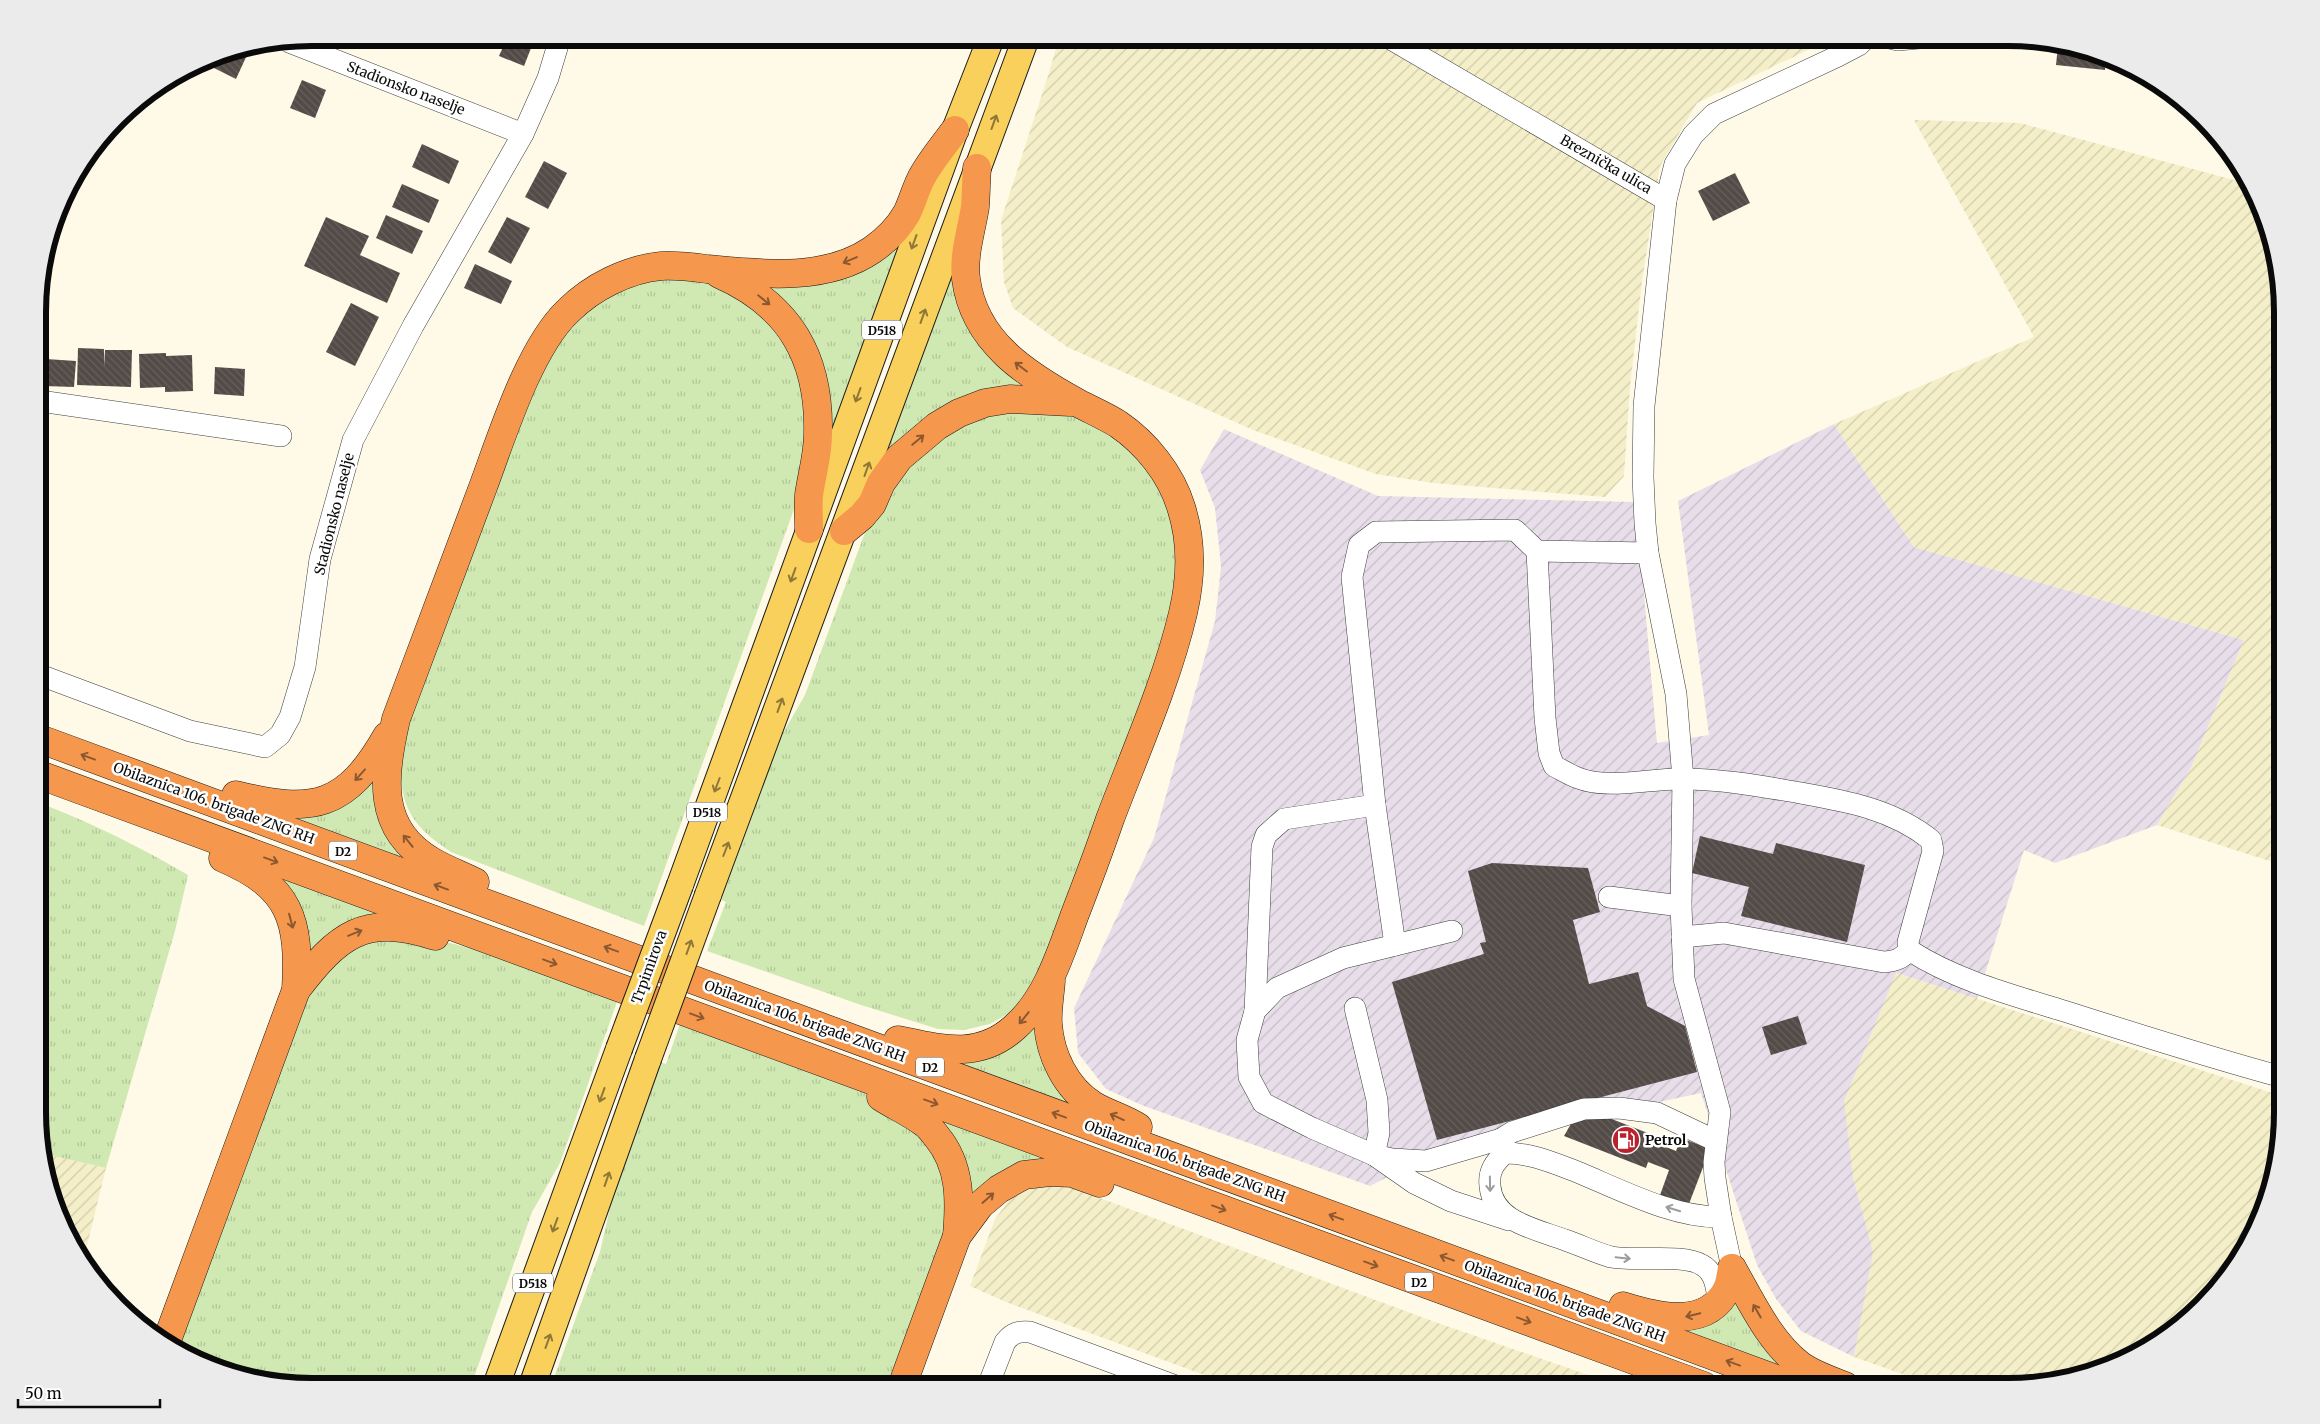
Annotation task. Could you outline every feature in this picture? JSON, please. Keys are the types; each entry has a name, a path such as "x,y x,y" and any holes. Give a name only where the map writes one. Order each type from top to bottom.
{"highway":[{"path":"520,916 501,898 486,888 432,862 411,846 397,827 388,804 385,786 386,762 396,719 495,454 526,377 549,335 567,312 587,295 606,283 634,272 660,266 683,266 800,274 851,261 872,250 890,234 906,215 922,177 955,130"},
{"path":"841,1034 881,1036 944,1050 969,1049 995,1042 1016,1027 1051,977 1158,693 1183,614 1189,560 1188,534 1181,506 1170,480 1156,459 1137,439 1117,423 1022,370 1000,351 984,329 971,303 964,260 975,205 977,168"},
{"path":"706,269 743,285 766,301 800,341 811,370 817,396 818,434 809,497 809,529"},
{"path":"844,531 862,516 872,504 881,484 899,458 937,426 959,413 986,403 1010,399 1077,402"},
{"path":"167,785 198,787 274,804 296,805 320,801 340,793 358,779 373,760 396,719"},
{"name":"Obilaznica 106. brigade ZNG RH","path":"46,741 1773,1378"},
{"name":"D2","path":"46,778 1682,1378"},
{"path":"159,819 204,850 248,868 275,891 290,913 298,954 296,990 169,1336"},
{"path":"296,990 334,946 352,933 371,928 394,927 415,929 436,936 504,945"},
{"path":"1051,977 1047,1023 1052,1050 1060,1068 1077,1092 1104,1111 1135,1125 1157,1138 1187,1162"},
{"path":"836,1067 867,1089 926,1124 944,1145 952,1162 957,1181 960,1201 957,1236 905,1378"},
{"path":"957,1236 980,1205 999,1189 1024,1175 1050,1172 1072,1173 1114,1187 1143,1192 1173,1192"},
{"path":"1542,1293 1595,1298 1636,1311 1667,1317 1690,1317 1706,1312 1718,1302 1728,1287 1732,1268"},
{"path":"1732,1268 1760,1318 1782,1348 1801,1366 1827,1378"}],"main road":[{"name":"D518","path":"809,529 955,130 988,46"},
{"name":"D518","path":"535,1378 708,895 1023,46"},
{"name":"Trpimirova","path":"499,1378 809,529"}],"street":[{"name":"Stadionsko naselje","path":"322,46 523,134"},
{"name":"Stadionsko naselje","path":"46,677 190,731 266,748 280,735 290,717 305,666 320,559 352,440 413,326 523,134 548,78 558,46"},
{"name":"Breznička ulica","path":"1403,46 1666,200 1675,164 1693,135 1714,114 1857,46"},
{"path":"1666,200 1644,406 1643,477 1648,553 1676,694 1684,779 1681,906 1684,979 1720,1112 1715,1170 1721,1217 1732,1268"},
{"path":"46,402 282,436"},
{"path":"1395,945 1376,805 1352,577 1359,545 1376,532 1515,530 1537,551 1648,553"},
{"path":"1537,551 1545,718 1549,753 1554,766 1578,779 1599,783 1684,779 1748,784 1848,801 1896,817 1917,829 1931,840 1933,852 1908,942 1909,950 1903,957 1894,961 1884,962 1724,933 1682,936"},
{"path":"1376,805 1284,820 1266,835 1262,847 1255,1010 1247,1040 1249,1077 1263,1103 1312,1128 1374,1155 1392,1159 1426,1161 1503,1146 1544,1159 1644,1200 1692,1214 1721,1217"},
{"path":"1609,896 1681,906"},
{"path":"1255,1010 1276,988 1343,958 1452,931"},
{"path":"1909,950 1929,963 1964,978 2202,1055 2274,1075"},
{"path":"1355,1008 1377,1100 1379,1133 1374,1155"},
{"path":"1519,1223 1501,1212 1491,1198 1489,1179 1494,1163 1512,1132 1584,1109 1619,1108 1658,1113 1716,1141"},
{"path":"1374,1155 1414,1183 1443,1197 1612,1257 1685,1260 1702,1264 1711,1273 1717,1287 1718,1302"},
{"path":"991,1378 1005,1342 1010,1336 1019,1331 1030,1332 1154,1378"}],"shaded area":[{"path":"1057,46 1816,46 1697,103 1660,166 1642,281 1630,387 1624,476 1605,497 1433,483 1376,474 1253,430 1067,347 1013,308 1004,282 1001,220"},
{"path":"1914,120 2020,123 2239,181 2260,227 2265,244 2269,261 2274,313 2274,862 2157,825 2191,768 2244,640 1914,547 1834,424 2034,337"},
{"path":"1834,424 1914,547 2244,640 2191,768 2157,825 2055,863 2024,850 1977,999 1896,973 1853,1177 1874,1252 1854,1357 1801,1331 1776,1299 1757,1265 1701,1093 1442,1149 1370,1186 1144,1106 1106,1089 1078,1053 1074,1008 1154,838 1215,621 1221,567 1215,508 1200,470 1224,429 1378,496 1636,502 1657,743 1709,735 1678,501"},
{"path":"1896,973 2274,1093 2274,1111 2269,1163 2265,1180 2246,1229 2219,1274 2196,1300 2170,1323 2125,1350 2093,1364 2059,1373 2007,1378 1913,1378 1854,1357 1873,1252 1853,1177 1844,1101"},
{"path":"50,1155 106,1168 86,1251 60,1197"},
{"path":"1043,1183 1062,1185 1081,1191 1435,1322 1597,1378 1212,1378 1006,1302 970,1286 995,1219 1011,1198 1023,1188"}],"green space":[{"path":"895,240 903,243 831,437 823,388 756,283"},
{"path":"953,267 1034,385 890,457 882,454"},
{"path":"680,271 753,296 806,371 807,473 644,926 451,852 422,830 407,807 401,780 399,745 538,370 587,300"},
{"path":"1031,404 1109,424 1165,485 1182,549 1170,625 1045,969 1015,1010 990,1024 964,1030 938,1029 861,1005 707,951 726,902 719,899 776,745 805,695 870,519 884,491 948,427"},
{"path":"371,774 408,857 407,863 289,820"},
{"path":"46,806 115,836 188,875 175,931 106,1168 50,1155 46,1111"},
{"path":"274,870 393,912 311,959"},
{"path":"410,933 494,954 618,999 560,1163 532,1212 474,1378 313,1378 261,1373 227,1364 178,1342 302,999 351,940"},
{"path":"1035,1018 1073,1100 1072,1107 953,1065"},
{"path":"680,1024 807,1067 863,1092 918,1126 934,1141 952,1218 894,1378 554,1378 600,1252 617,1177 658,1062 666,1064"},
{"path":"938,1116 1057,1159 975,1205"},
{"path":"1740,1296 1786,1370 1684,1331"}],"building":[{"path":"503,46 532,46 524,66 499,56"},
{"path":"2057,51 2093,60 2105,65 2105,70 2056,65"},
{"path":"247,55 236,79 212,67 227,60"},
{"path":"302,80 326,90 315,118 290,108"},
{"path":"422,144 459,161 449,184 412,167"},
{"path":"544,161 567,173 548,209 525,197"},
{"path":"1735,173 1750,203 1713,221 1698,191"},
{"path":"402,184 439,200 429,223 392,207"},
{"path":"386,215 423,231 412,254 376,238"},
{"path":"326,217 369,236 360,255 400,273 387,303 304,266"},
{"path":"507,217 530,228 511,264 488,252"},
{"path":"475,264 512,281 501,304 464,288"},
{"path":"351,303 379,317 355,366 326,352"},
{"path":"78,348 104,349 104,367 105,350 132,350 131,387 77,385"},
{"path":"166,353 166,356 192,355 193,391 165,392 165,387 140,388 139,354"},
{"path":"46,359 76,361 74,387 46,386"},
{"path":"215,367 245,369 244,396 214,394"},
{"path":"1700,836 1773,854 1776,843 1865,865 1847,942 1741,916 1749,887 1692,873"},
{"path":"1492,863 1588,868 1600,912 1573,920 1589,984 1638,972 1647,1006 1685,1026 1697,1072 1437,1140 1392,982 1484,954 1480,943 1486,942 1468,871"},
{"path":"1798,1016 1807,1044 1771,1055 1762,1027"},
{"path":"1604,1116 1658,1137 1656,1143 1676,1151 1681,1138 1710,1149 1687,1209 1659,1198 1669,1170 1648,1162 1646,1168 1564,1136 1572,1122"}],"place":[{"name":"Petrol","path":"1626,1140"}]}
